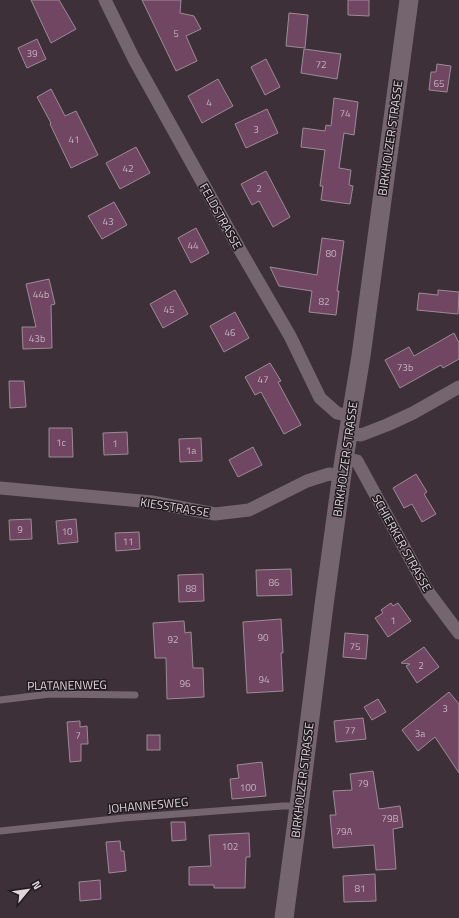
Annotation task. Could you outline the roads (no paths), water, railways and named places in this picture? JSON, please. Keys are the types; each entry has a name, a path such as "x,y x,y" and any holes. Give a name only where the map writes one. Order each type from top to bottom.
{"street":[{"name":"FELDSTRASSE","path":"105,0 134,59 240,250 290,336 320,398 350,425"},
{"name":"BIRKHOLZER STRASSE","path":"284,918 324,605 343,468 361,356 409,0"},
{"path":"350,425 361,435 413,413 459,387"},
{"name":"SCHIERKER STRASSE","path":"343,468 357,461 430,593 459,633"},
{"name":"KIESSTRASSE","path":"0,488 152,502 215,514 249,510 307,481 343,468"}],"lane":[{"name":"PLATANENWEG","path":"0,700 50,694 135,695"},
{"name":"JOHANNESWEG","path":"0,831 132,817 299,806"}]}
